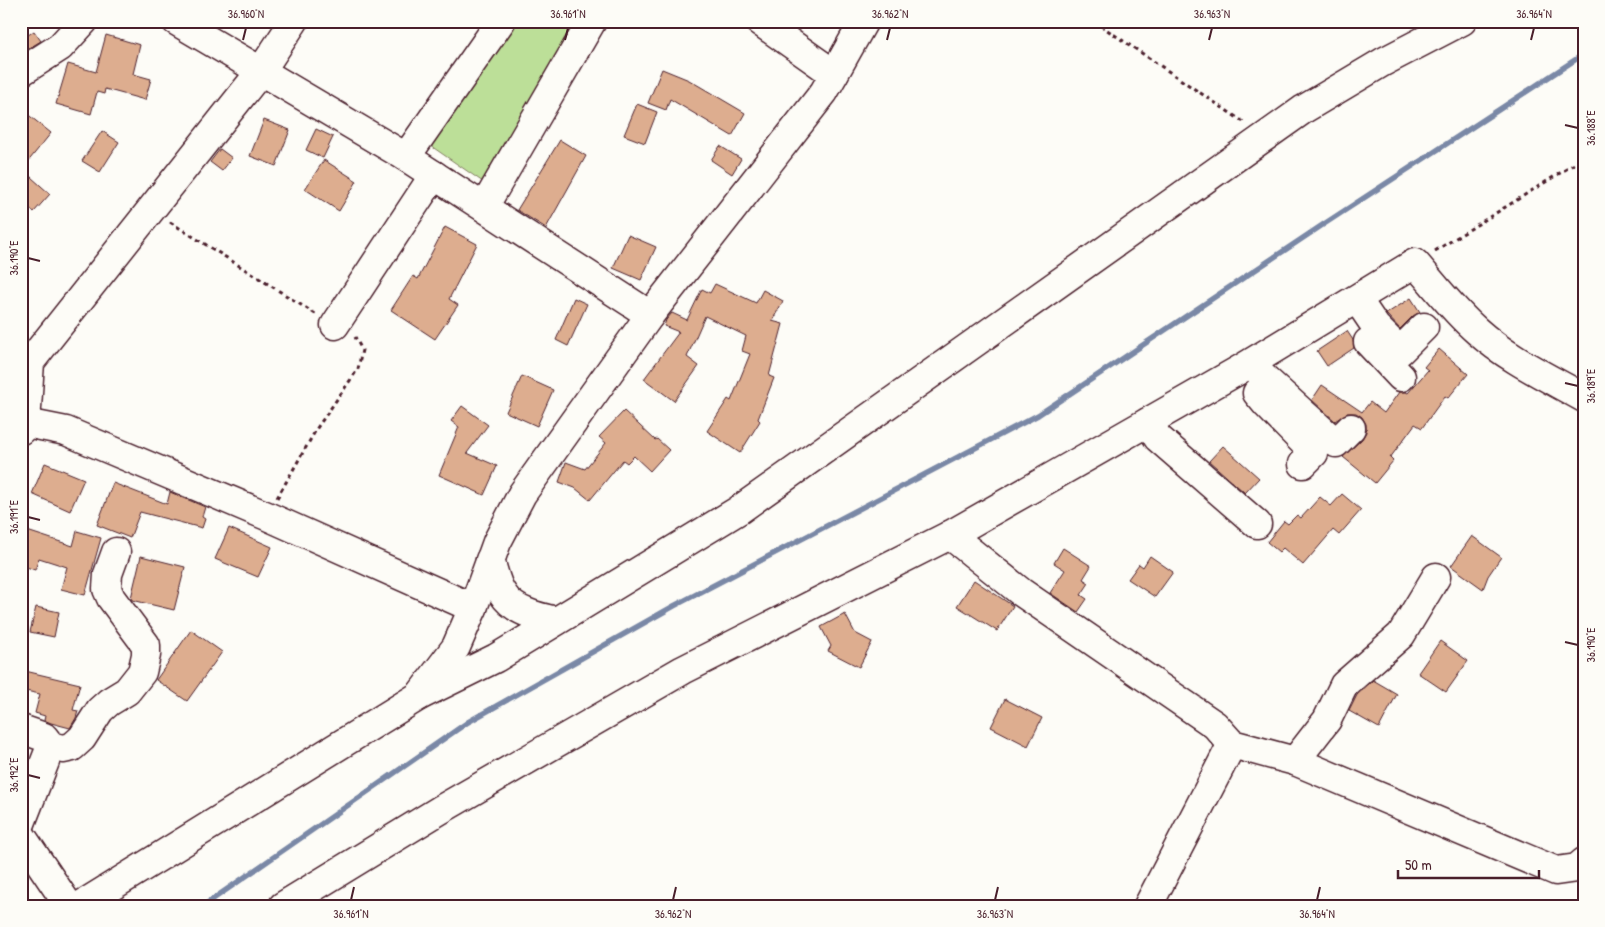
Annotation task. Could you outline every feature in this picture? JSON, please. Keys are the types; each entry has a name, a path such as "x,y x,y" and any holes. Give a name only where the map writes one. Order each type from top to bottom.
{"street":[{"path":"21,72 60,47 84,21"},
{"path":"176,21 434,174 650,315"},
{"path":"294,21 261,71 30,362 23,426 66,431 267,516 473,608"},
{"path":"406,157 501,21"},
{"path":"484,207 592,21"},
{"path":"759,21 834,74"},
{"path":"418,696 456,648 497,542 522,494 650,315 824,92 864,21"},
{"path":"80,906 418,696 496,658 740,510 1304,109 1382,62 1462,21"},
{"path":"335,326 434,174"},
{"path":"283,906 440,810 683,670 950,535 1246,366 1415,263 1478,332 1512,358 1584,398"},
{"path":"1349,304 1400,351 1424,326"},
{"path":"1349,304 1359,333 1401,377"},
{"path":"1246,366 1262,376 1336,443 1351,428"},
{"path":"1246,366 1267,405 1314,453 1303,464"},
{"path":"1148,422 1158,438 1257,524"},
{"path":"950,535 1021,592 1214,725 1232,744 1295,761 1556,871 1576,868 1584,862"},
{"path":"21,729 44,737 51,746 63,749 72,747 82,738 100,710 127,691 142,672 146,645 111,598 107,589 108,574 116,552"},
{"path":"490,560 503,595 515,606 537,616 556,621"},
{"path":"1295,761 1327,720 1344,685 1400,635 1436,577"},
{"path":"1148,906 1232,744"},
{"path":"21,823 51,746"},
{"path":"21,835 69,906"}],"path":[{"path":"1094,21 1266,137"},
{"path":"1415,263 1584,158"},
{"path":"150,210 354,336 362,350 358,370 317,428 267,516"}],"green space":[{"path":"515,21 581,21 483,182 431,146"}],"building":[{"path":"34,31 41,41 21,53 21,40"},
{"path":"106,35 140,45 133,74 151,79 145,100 105,89 104,94 97,92 91,114 56,104 68,64 96,72"},
{"path":"662,69 689,80 745,113 732,136 670,99 666,110 648,103"},
{"path":"637,104 657,112 645,143 624,135"},
{"path":"21,109 51,133 22,169 50,194 34,212 21,201"},
{"path":"264,120 290,130 276,166 250,156"},
{"path":"316,129 333,137 323,158 306,150"},
{"path":"102,131 119,142 100,172 82,161"},
{"path":"560,140 586,156 546,228 517,210"},
{"path":"720,146 741,159 732,174 711,160"},
{"path":"220,149 232,158 222,171 210,162"},
{"path":"324,160 357,181 339,211 305,189"},
{"path":"445,227 477,244 449,299 458,305 435,339 391,310 413,276 418,279"},
{"path":"628,235 656,247 641,280 613,268"},
{"path":"715,284 756,303 763,290 783,301 772,321 783,324 769,376 774,378 758,419 760,421 740,453 707,431 728,399 731,401 750,354 742,351 746,336 705,316 687,357 699,366 674,401 644,379 679,332 664,326 666,320 672,313 687,320 702,289 710,293"},
{"path":"574,298 587,304 568,346 556,340"},
{"path":"1411,298 1420,312 1400,329 1386,314"},
{"path":"1347,331 1353,340 1354,348 1327,366 1317,351"},
{"path":"1439,349 1468,374 1448,398 1445,396 1422,428 1415,424 1390,458 1393,461 1375,483 1343,457 1362,439 1366,432 1366,424 1362,417 1356,413 1347,413 1335,421 1312,400 1322,385 1362,412 1370,402 1384,413 1399,392 1408,393 1428,370 1424,367"},
{"path":"522,376 553,390 537,426 506,412"},
{"path":"462,406 488,425 467,453 497,466 484,495 439,475 459,427 451,421"},
{"path":"624,411 655,440 657,439 669,450 650,471 634,456 627,463 623,460 590,500 575,488 559,482 566,462 585,469 606,443 599,437"},
{"path":"1223,446 1259,478 1245,493 1209,461"},
{"path":"45,463 84,479 70,511 32,494"},
{"path":"113,483 167,504 170,492 205,507 202,517 205,519 202,528 140,512 130,538 97,525"},
{"path":"1342,494 1361,510 1339,535 1333,530 1303,565 1283,548 1279,552 1267,542 1284,521 1288,524 1297,515 1301,518 1320,497 1331,506"},
{"path":"229,528 272,547 258,577 215,559"},
{"path":"21,529 73,546 77,531 101,538 85,595 61,589 67,567 39,558 35,570 21,565"},
{"path":"1472,536 1501,557 1488,576 1483,589 1451,566"},
{"path":"1063,548 1091,566 1083,579 1089,583 1081,595 1087,599 1078,612 1050,593 1065,570 1054,563"},
{"path":"141,556 185,567 174,610 132,600"},
{"path":"1150,556 1173,572 1155,597 1128,579 1139,564 1143,567"},
{"path":"974,580 1013,606 997,631 957,606"},
{"path":"36,607 59,612 54,637 30,632"},
{"path":"845,614 855,633 872,642 859,667 828,651 831,646 821,627"},
{"path":"191,630 222,652 187,701 156,680"},
{"path":"1440,641 1468,661 1446,692 1418,673"},
{"path":"21,670 80,684 73,710 78,711 70,728 44,720 45,716 35,713 40,694 21,690"},
{"path":"1373,680 1397,694 1379,728 1349,711 1357,695"},
{"path":"1005,699 1042,718 1028,746 991,727"}],"waterway":[{"path":"203,906 468,722 674,606 1038,415 1321,226 1584,54"}]}
